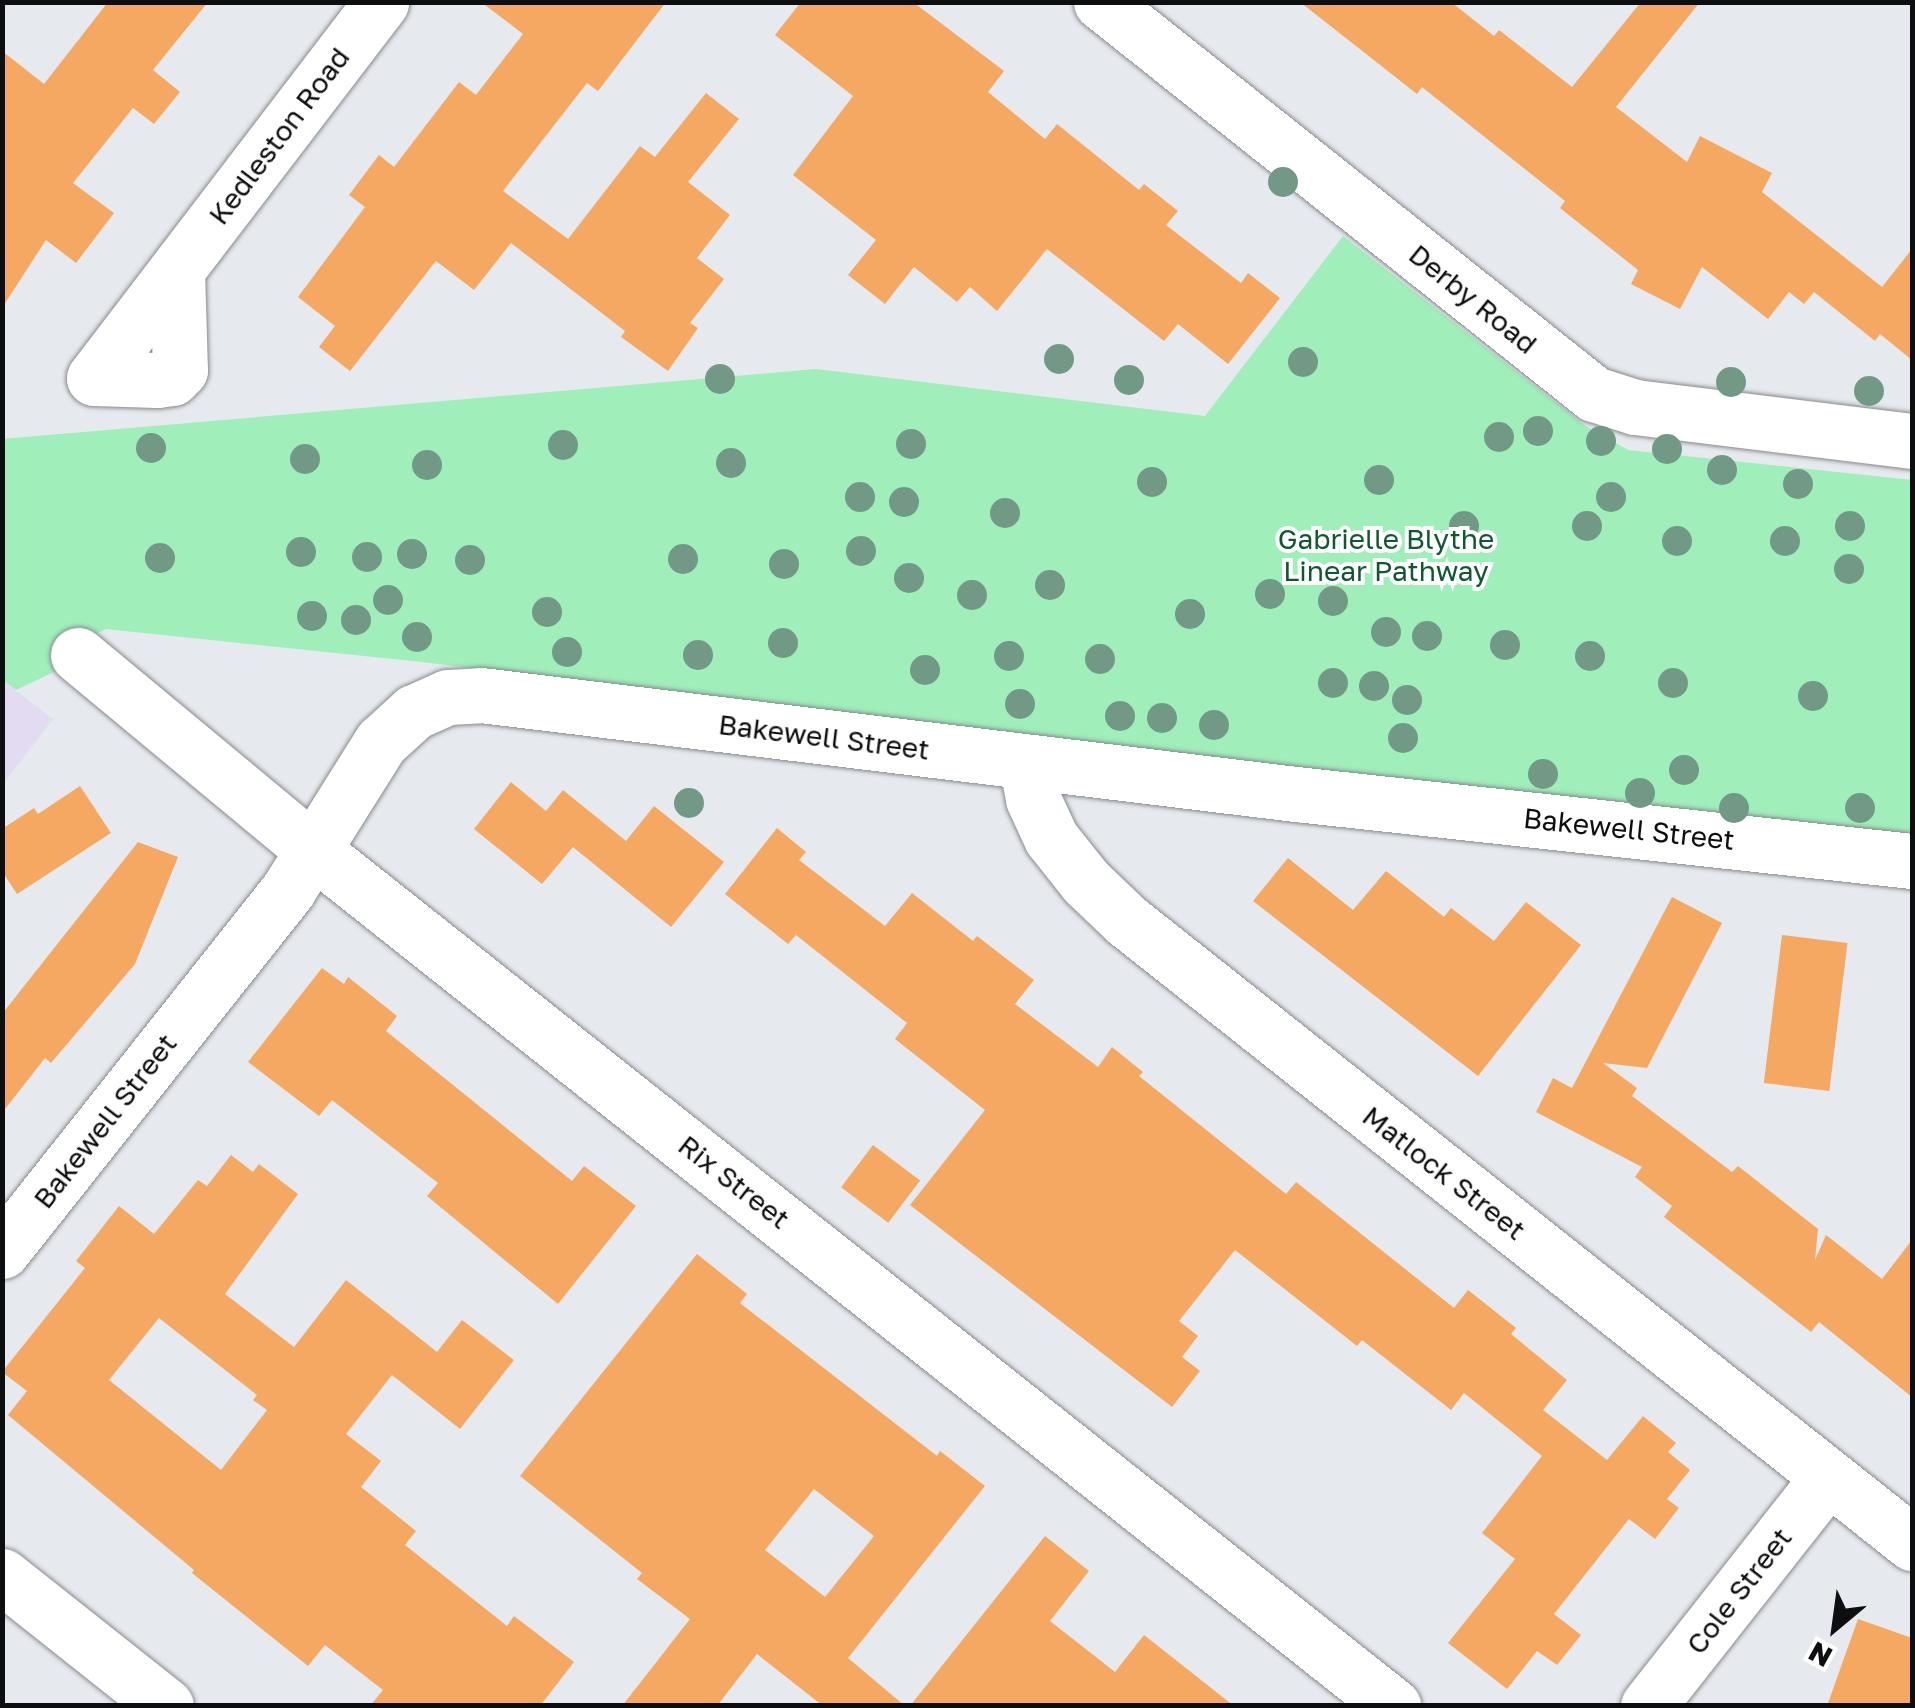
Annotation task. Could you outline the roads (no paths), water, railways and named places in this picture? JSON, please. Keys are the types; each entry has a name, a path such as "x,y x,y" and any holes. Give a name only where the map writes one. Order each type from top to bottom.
{"street":[{"name":"Kedleston Road","path":"178,270 381,2"},
{"name":"Derby Road","path":"1101,2 1594,394 1634,406 1912,441"},
{"name":"Rix Street","path":"78,655 314,850 1392,1706"},
{"name":"Bakewell Street","path":"2,1251 288,890 381,742 414,712 448,697 481,695 1026,762 1912,862"},
{"name":"Matlock Street","path":"1026,762 1033,799 1051,838 1104,901 1912,1544"},
{"name":"Cole Street","path":"1648,1706 1828,1477"},
{"path":"2,1576 166,1706"}],"park label":[{"name":"Gabrielle Blythe Linear Pathway","path":"1386,555"}]}
